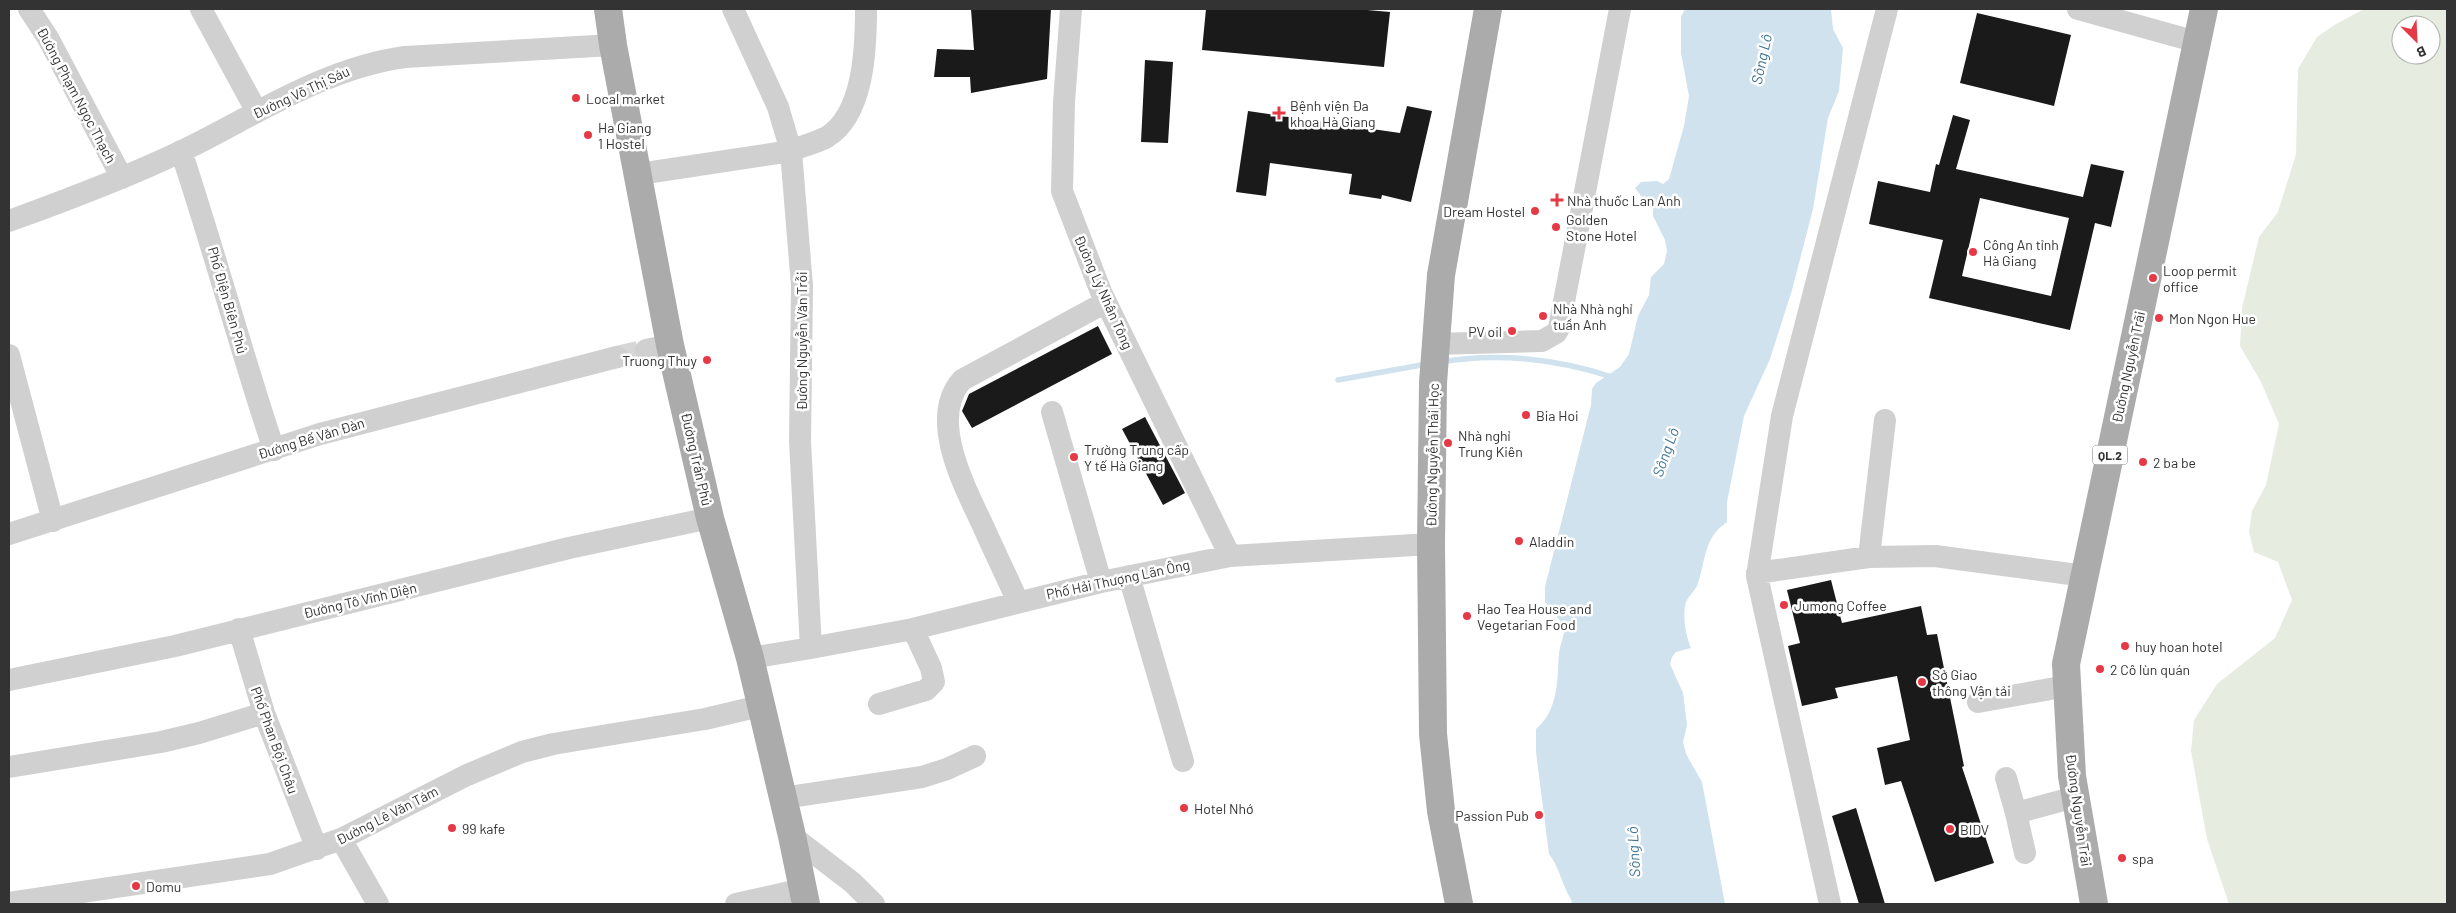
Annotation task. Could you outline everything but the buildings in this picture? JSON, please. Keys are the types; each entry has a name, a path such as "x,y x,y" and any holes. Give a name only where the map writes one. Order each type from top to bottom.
{"main road":[{"name":"Đường Trần Phú","path":"608,9 613,45 639,174 658,348 750,658 805,897"},
{"name":"Đường Nguyễn Thái Học","path":"1459,904 1435,767 1430,544 1433,383 1441,275 1488,9"},
{"name":"Đường Nguyễn Trãi","path":"2094,904 2072,776 2066,664 2204,9"}],"street":[{"path":"201,9 257,112"},
{"name":"Đường Nguyễn Văn Trỗi","path":"732,9 778,107 790,151 802,286 800,442 811,648"},
{"path":"639,174 790,151 826,137 842,124 859,84 866,9"},
{"name":"Đường Lý Nhân Tông","path":"1071,9 1064,102 1062,191 1106,302 1230,556"},
{"path":"1435,347 1542,341 1556,333 1559,328 1620,9"},
{"path":"1830,904 1757,573 1782,416 1887,9"},
{"path":"2078,9 2197,42"},
{"name":"Đường Phạm Ngọc Thạch","path":"33,10 122,178"},
{"name":"Đường Võ Thị Sáu","path":"9,221 122,178 181,151 324,79 381,60 432,55 613,45"},
{"name":"Phố Điện Biên Phủ","path":"181,151 274,450"},
{"path":"1018,602 955,462 948,422 951,398 955,388 962,380 1106,302"},
{"path":"9,355 53,521"},
{"name":"Đường Bế Văn Đàn","path":"9,534 368,420 616,357"},
{"path":"1052,412 1100,582"},
{"path":"1869,557 1885,420"},
{"name":"Đường Tô Vĩnh Diện","path":"9,680 114,660 569,548 710,518"},
{"name":"Phố Hải Thượng Lãn Ông","path":"811,648 913,629 1100,582 1230,556 1430,544"},
{"path":"1757,573 1869,557 1935,556 2086,576"},
{"path":"1129,576 1183,761"},
{"name":"Phố Phan Bội Châu","path":"239,629 264,713 317,849"},
{"path":"879,704 926,690 934,682 931,668 913,629"},
{"path":"750,658 811,648"},
{"path":"1978,702 2067,686"},
{"name":"Đường Lê Văn Tám","path":"9,903 131,895 270,864 341,839 467,775 522,752 553,744 705,719 760,706"},
{"path":"9,767 161,742 199,733 264,713"},
{"path":"783,798 922,777 947,769 975,756"},
{"path":"2006,778 2016,813 2024,853"},
{"path":"2016,813 2075,797"},
{"path":"792,836 853,883 874,904"},
{"path":"341,839 378,904"},
{"path":"736,904 805,897"}],"shaded area":[{"path":"2364,9 2447,9 2447,904 2229,904 2207,839 2191,751 2194,720 2217,684 2275,638 2292,600 2278,562 2254,552 2249,532 2252,511 2266,485 2279,424 2261,382 2240,346 2242,308 2259,237 2278,212 2296,154 2298,69 2317,37"}],"water":[{"name":"Sông Lô","path":"1685,9 1831,9 1833,29 1843,48 1839,91 1828,118 1813,209 1792,290 1770,359 1744,416 1727,502 1727,522 1714,534 1707,549 1697,586 1686,603 1684,611 1686,633 1691,648 1676,652 1670,664 1683,693 1687,725 1683,742 1686,754 1702,782 1725,904 1571,904 1572,901 1549,854 1536,752 1536,729 1544,721 1553,704 1557,684 1559,653 1565,627 1545,602 1545,587 1591,405 1592,389 1596,383 1620,367 1629,354 1638,316 1649,295 1651,277 1664,264 1667,251 1665,240 1653,216 1653,205 1641,196 1635,188 1641,182 1657,181 1663,184 1669,179 1684,126 1689,96 1681,53 1681,17"}],"waterway":[{"path":"1441,362 1484,358 1527,359 1570,366 1612,377"},
{"path":"1338,380 1427,364"}],"tunnel":[{"path":"617,357 646,350"}],"place":[{"name":"Local market","path":"576,98"},
{"name":"Bệnh viện Đa khoa Hà Giang","path":"1279,113"},
{"name":"Ha Giang 1 Hostel","path":"588,135"},
{"name":"Nhà thuốc Lan Anh","path":"1557,200"},
{"name":"Dream Hostel","path":"1535,211"},
{"name":"Golden Stone Hotel","path":"1556,227"},
{"name":"Công An tỉnh Hà Giang","path":"1973,252"},
{"name":"Loop permit office","path":"2153,278"},
{"name":"Nhà Nhà nghỉ tuần Anh","path":"1543,316"},
{"name":"Mon Ngon Hue","path":"2159,318"},
{"name":"PV oil","path":"1512,331"},
{"name":"Truong Thuy","path":"707,360"},
{"name":"Bia Hoi","path":"1526,415"},
{"name":"Nhà nghỉ Trung Kiên","path":"1448,443"},
{"name":"Trường Trung cấp Y tế Hà Giang","path":"1074,457"},
{"name":"2 ba be","path":"2143,462"},
{"name":"Aladdin","path":"1519,541"},
{"name":"Jumong Coffee","path":"1784,605"},
{"name":"Hao Tea House and Vegetarian Food","path":"1467,616"},
{"name":"huy hoan hotel","path":"2125,646"},
{"name":"2 Cô lùn quán","path":"2100,669"},
{"name":"Sở Giao thông Vận tải","path":"1922,682"},
{"name":"Hotel Nhớ","path":"1184,808"},
{"name":"Passion Pub","path":"1539,815"},
{"name":"99 kafe","path":"452,828"},
{"name":"BIDV","path":"1950,829"},
{"name":"spa","path":"2122,858"},
{"name":"Domu","path":"136,886"}]}
